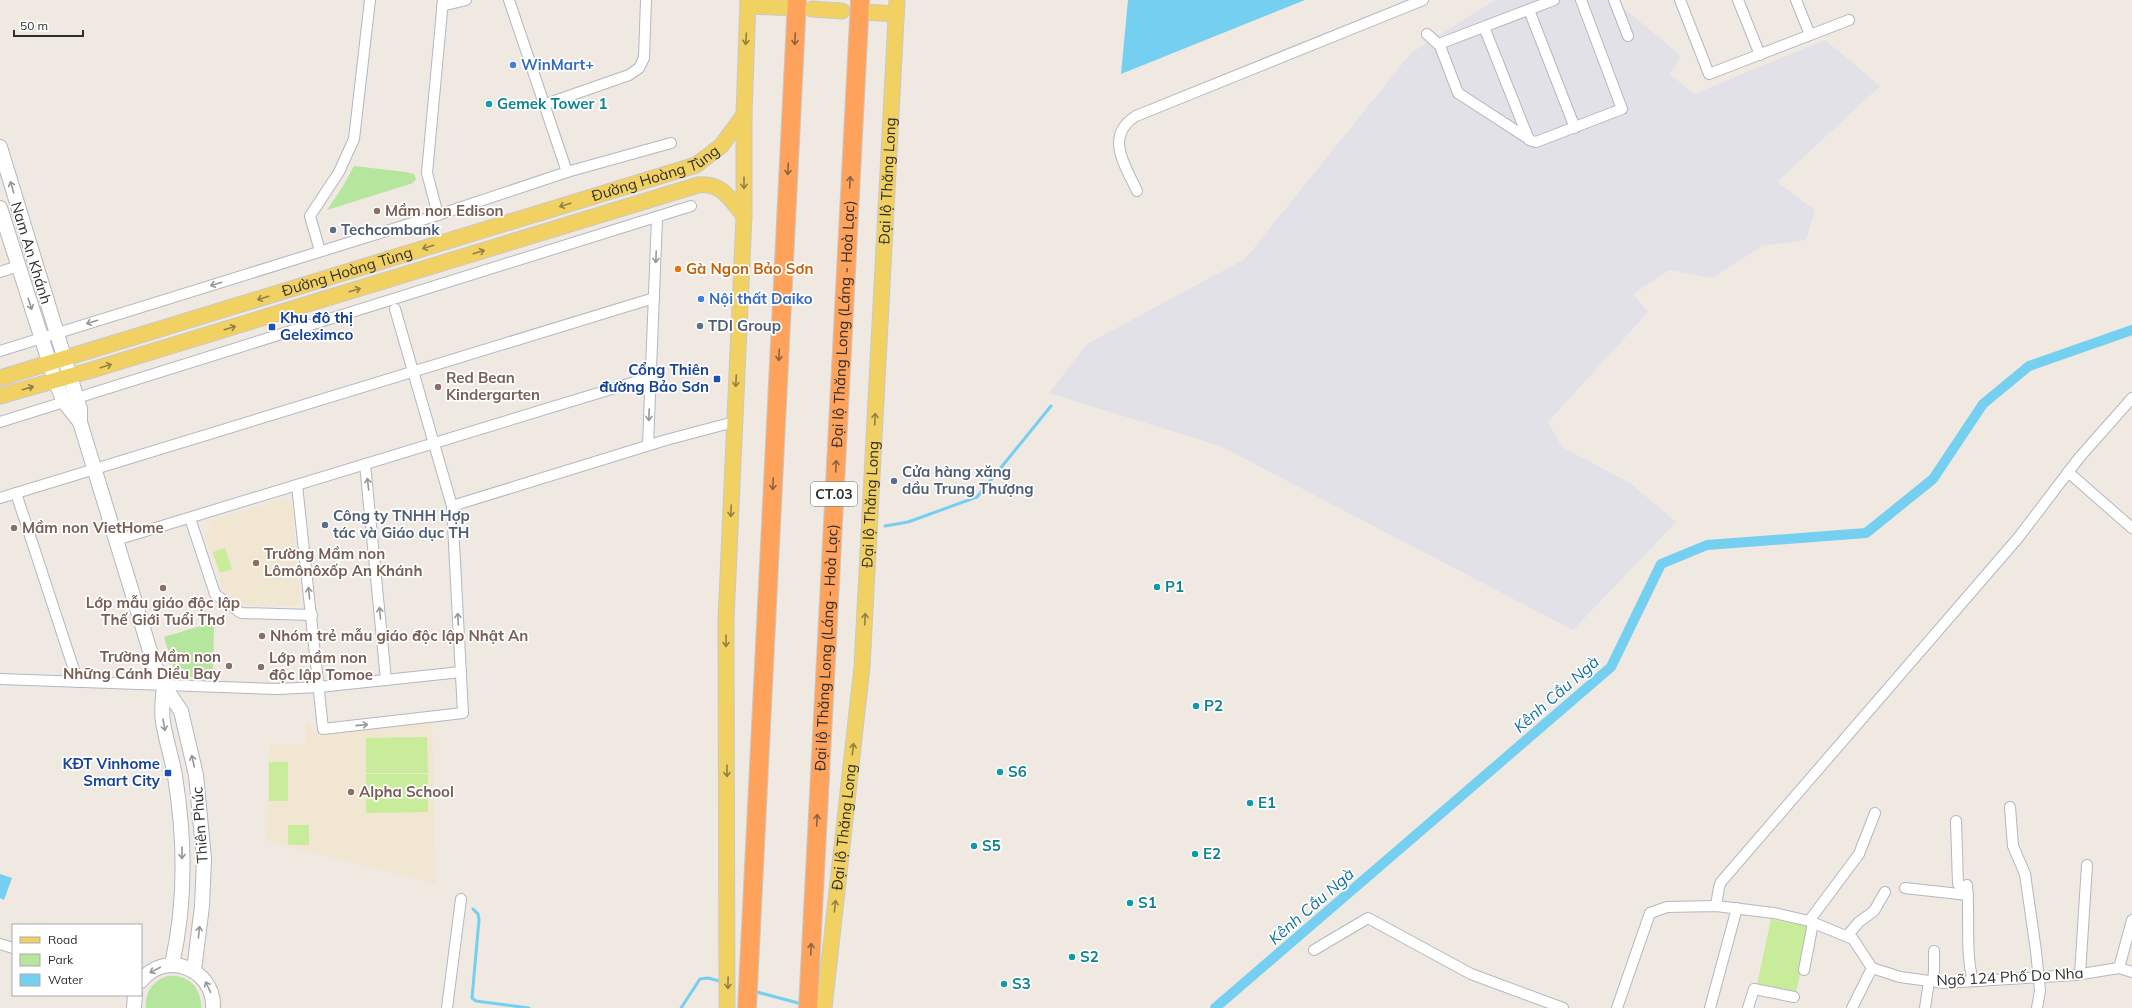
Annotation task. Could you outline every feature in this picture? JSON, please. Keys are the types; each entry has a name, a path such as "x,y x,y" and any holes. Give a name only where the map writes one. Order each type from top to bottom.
{"highway":[{"path":"747,1002 796,4"},
{"name":"Đại lộ Thăng Long (Láng - Hoà Lạc)","path":"808,1008 817,987 862,6"}],"main road":[{"path":"727,1006 726,620 744,216 744,115 748,3 796,4"},
{"path":"862,6 896,7"},
{"name":"Đại lộ Thăng Long","path":"824,1008 817,987 863,655 896,7"},
{"path":"812,9 842,11"},
{"name":"Đường Hoàng Tùng","path":"0,378 696,165 721,146 744,115"},
{"name":"Đường Hoàng Tùng","path":"0,396 698,185 706,184 720,188 744,216"}],"street":[{"path":"320,251 310,216 339,172 354,139 370,0"},
{"path":"438,215 427,173 443,3 466,0"},
{"path":"509,0 543,105 567,172"},
{"path":"543,105 629,75 639,68 644,58 646,0"},
{"path":"1137,191 1120,154 1120,135 1126,122 1136,116 1423,0"},
{"path":"1438,44 1554,0"},
{"path":"1427,34 1438,44 1458,93 1533,142 1575,128 1622,109 1581,0"},
{"path":"1614,0 1628,36"},
{"path":"1680,0 1709,74 1849,20"},
{"path":"1738,0 1760,55"},
{"path":"1796,0 1810,35"},
{"path":"1529,10 1575,128"},
{"path":"1484,27 1529,140"},
{"path":"0,351 438,215 567,172 671,143"},
{"name":"Nam An Khánh","path":"0,147 55,334 56,361"},
{"path":"0,422 657,218 691,206"},
{"name":"Nam An Khánh","path":"0,208 41,338 56,361"},
{"path":"648,445 657,218"},
{"path":"6,227 22,222"},
{"path":"0,272 18,266"},
{"path":"0,498 654,298"},
{"path":"297,485 323,729 463,713 452,506 395,309"},
{"name":"Thiên Phúc","path":"56,361 70,400 80,409 80,422 154,664 164,686 181,711 196,775 204,859 202,906 194,970"},
{"path":"116,540 651,376"},
{"path":"1716,906 1718,887 1721,882 2018,538 2068,472 2132,398"},
{"path":"452,506 648,445 734,422"},
{"path":"366,464 386,680"},
{"path":"2068,472 2132,528"},
{"path":"16,494 78,682"},
{"path":"190,518 215,594 241,613 312,615"},
{"path":"0,679 278,689 319,687 461,672"},
{"name":"Thiên Phúc","path":"164,686 162,721 175,775 182,832 181,907 178,938 172,964"},
{"path":"2010,807 2013,846 2025,874 2039,977 2040,991 2037,1008"},
{"path":"1804,970 1811,922 1859,854 1875,813"},
{"path":"1956,821 1958,884 1967,889"},
{"path":"2080,974 2087,865"},
{"path":"1905,888 1967,889"},
{"path":"1967,889 1970,969 1973,981"},
{"path":"1847,936 1859,922 1874,911 1885,892"},
{"path":"447,1008 461,899"},
{"path":"1616,1008 1650,913 1667,907 1716,906 1737,908 1811,922 1853,939 1872,968 1852,1008"},
{"path":"1710,1008 1737,908"},
{"path":"1314,950 1368,918 1471,974 1563,1008"},
{"path":"2119,968 2132,920"},
{"path":"0,944 12,948"},
{"path":"1925,1008 1934,971 1934,951"},
{"path":"142,980 157,968 172,964 187,967 194,970 206,981 210,988 213,1008"},
{"name":"Ngõ 124 Phố Do Nha","path":"1872,968 1900,977 1944,983 2080,974 2119,968 2132,972"},
{"path":"1748,1008 1754,989 1794,997"},
{"path":"134,1008 135,996"}],"shaded area":[{"path":"1495,0 1614,0 1681,56 1670,74 1694,94 1825,40 1880,86 1777,182 1815,210 1806,240 1762,246 1712,278 1669,270 1633,294 1648,312 1548,422 1562,447 1630,483 1676,522 1573,630 1220,446 1049,393 1087,344 1245,259 1411,53"},
{"name":"Trường Mầm non Lômônôxốp An Khánh","path":"283,498 292,504 300,601 296,606 248,606 224,592 205,534 211,521"},
{"name":"Alpha School","path":"432,721 436,884 267,841 269,744 305,744 306,724 311,724 312,733"}],"green space":[{"path":"354,166 406,172 414,174 416,179 413,183 327,210"},
{"path":"225,548 232,569 220,573 213,552"},
{"path":"214,622 213,678 179,676 175,672 164,637"},
{"path":"427,737 428,773 366,773 366,738"},
{"path":"269,762 288,762 288,801 269,801"},
{"path":"366,774 428,774 428,812 366,813"},
{"path":"288,825 309,825 309,845 288,845"},
{"path":"1771,919 1810,927 1796,993 1757,985"},
{"path":"167,976 181,977 192,983 199,994 201,1008 146,1008 146,997 150,988 162,978"}],"water":[{"path":"1128,0 1305,0 1121,74"},
{"path":"0,874 12,878 4,900 0,898"}],"waterway":[{"name":"Kênh Cầu Ngà","path":"1215,1008 1611,667 1661,564 1707,545 1866,533 1933,479 1983,404 2029,366 2132,330"},
{"path":"885,526 908,522 977,497 1051,406"},
{"path":"473,909 478,914 479,920 472,998 476,1001 529,1008"},
{"path":"681,1008 700,979 708,978 723,982"},
{"path":"753,991 802,1004"}],"place":[{"name":"WinMart+","path":"513,65"},
{"name":"Gemek Tower 1","path":"489,104"},
{"name":"Mầm non Edison","path":"377,211"},
{"name":"Techcombank","path":"333,230"},
{"name":"Gà Ngon Bảo Sơn","path":"678,269"},
{"name":"Nội thất Daiko","path":"701,299"},
{"name":"TDI Group","path":"700,326"},
{"name":"Khu đô thị Geleximco","path":"272,327"},
{"name":"Cổng Thiên đường Bảo Sơn","path":"717,379"},
{"name":"Red Bean Kindergarten","path":"438,387"},
{"name":"Cửa hàng xăng dầu Trung Thượng","path":"894,481"},
{"name":"Công ty TNHH Hợp tác và Giáo dục TH","path":"325,525"},
{"name":"Mầm non VietHome","path":"14,528"},
{"name":"Trường Mầm non Lômônôxốp An Khánh","path":"256,563"},
{"name":"P1","path":"1157,587"},
{"name":"Lớp mẫu giáo độc lập Thế Giới Tuổi Thơ","path":"163,588"},
{"name":"Nhóm trẻ mẫu giáo độc lập Nhật An","path":"262,636"},
{"name":"Trường Mầm non Những Cánh Diều Bay","path":"229,666"},
{"name":"Lớp mầm non độc lập Tomoe","path":"261,667"},
{"name":"P2","path":"1196,706"},
{"name":"S6","path":"1000,772"},
{"name":"KĐT Vinhome Smart City","path":"168,773"},
{"name":"Alpha School","path":"351,792"},
{"name":"E1","path":"1250,803"},
{"name":"S5","path":"974,846"},
{"name":"E2","path":"1195,854"},
{"name":"S1","path":"1130,903"},
{"name":"S2","path":"1072,957"},
{"name":"S3","path":"1004,984"}]}
